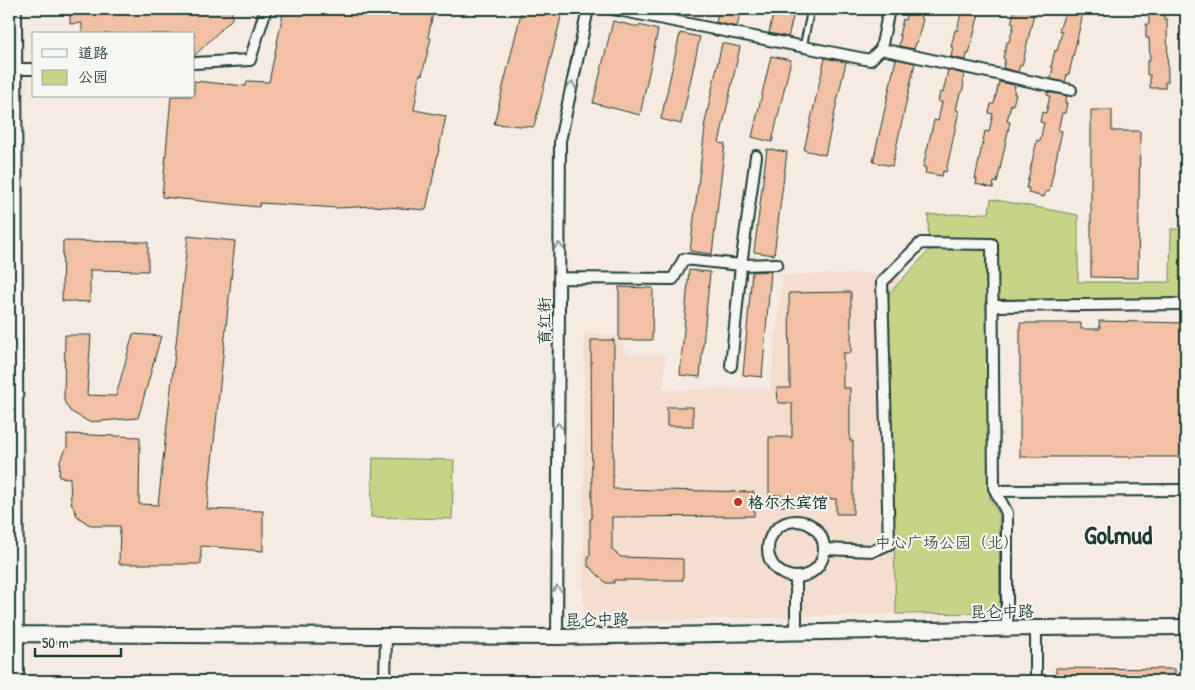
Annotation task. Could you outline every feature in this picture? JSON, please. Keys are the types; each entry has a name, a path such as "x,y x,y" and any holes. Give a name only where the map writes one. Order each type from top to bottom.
{"main road":[{"path":"14,9 12,634 16,681"},
{"name":"昆仑中路","path":"12,634 557,637 1007,628 1186,627"}],"street":[{"path":"195,62 250,60 266,9"},
{"name":"育红街","path":"557,637 560,142 588,9"},
{"path":"613,9 870,60 881,49 889,9"},
{"path":"881,49 1071,90"},
{"path":"14,69 32,69"},
{"path":"731,366 741,265 756,156"},
{"path":"824,549 874,552 889,544 882,282 922,243 992,244 994,488 1007,513 1007,628"},
{"path":"559,278 674,279 684,260 741,265 777,264"},
{"path":"993,306 1186,304"},
{"path":"996,491 1186,490"},
{"path":"800,521 810,524 817,531 822,539 824,549 823,558 819,566 813,572 796,578 779,572 773,566 767,549 769,539 782,524 800,521"},
{"path":"796,578 796,633"},
{"path":"1036,628 1036,681"},
{"path":"385,681 386,636"}],"lane":[{"path":"803,47 811,9"}],"shaded area":[{"name":"格尔木宾馆","path":"899,273 899,283 887,297 896,614 583,622 584,333 615,335 628,354 666,355 663,390 770,389 783,275"}],"green space":[{"name":"中心广场公园（北）","path":"991,199 1078,215 1078,282 1170,282 1171,229 1186,229 1186,299 986,301 990,499 999,515 1000,613 896,614 887,296 929,250 928,215 989,213"},
{"path":"373,458 454,460 452,519 371,517"}],"building":[{"path":"70,9 232,9 232,19 195,55 195,32 82,32 82,23 70,24"},
{"path":"284,9 434,9 428,37 431,38 422,75 420,74 414,110 446,116 426,210 374,206 338,208 260,203 259,207 162,197 171,98 195,98 195,81 246,86 247,81 269,82"},
{"path":"522,9 563,9 534,127 494,124"},
{"path":"719,9 741,9 737,27 716,22"},
{"path":"774,9 795,9 788,37 769,33"},
{"path":"908,9 923,9 920,18 923,19 914,49 899,46 901,36 899,35"},
{"path":"962,9 980,9 966,60 951,57 953,47 951,47"},
{"path":"1015,9 1035,9 1022,66 1020,65 1018,72 1003,68 1005,59 1003,58 1007,42 1009,42 1014,24 1011,23"},
{"path":"1066,9 1084,9 1069,74 1067,74 1065,82 1051,79 1053,67 1051,67 1062,32 1059,31"},
{"path":"1149,9 1164,9 1164,19 1167,19 1168,82 1165,82 1165,88 1150,88 1150,75 1147,75 1147,61 1150,61 1149,38 1146,38 1146,24 1149,24"},
{"path":"613,21 658,30 640,115 593,103"},
{"path":"680,33 700,37 681,124 661,119"},
{"path":"722,43 740,47 719,143 725,144 712,254 690,251 704,127"},
{"path":"771,56 791,60 772,142 752,137"},
{"path":"825,58 846,62 825,155 804,150"},
{"path":"896,59 915,63 892,166 873,162"},
{"path":"948,70 964,74 964,83 956,110 959,111 946,172 943,171 942,176 925,173 926,168 923,167 934,120 938,121 942,102 938,102 940,92 943,93"},
{"path":"999,82 1015,85 1014,94 1016,94 1013,105 1011,104 1007,121 1010,122 997,183 994,182 993,188 976,184 977,179 975,179 985,131 989,132 993,114 989,113 991,104 994,104"},
{"path":"1047,92 1067,96 1065,103 1067,103 1065,113 1062,113 1058,130 1062,131 1049,192 1046,191 1044,197 1028,193 1029,188 1026,188 1037,140 1040,141 1044,123 1040,122 1042,112 1046,113 1050,96 1047,95"},
{"path":"1091,110 1112,110 1112,131 1140,131 1138,278 1091,277"},
{"path":"767,149 787,152 774,255 754,252"},
{"path":"188,236 235,241 207,509 263,511 263,551 201,546 201,564 119,564 120,526 88,524 77,516 71,502 70,478 59,477 60,461 67,447 67,434 140,437 139,504 158,505"},
{"path":"63,241 148,242 148,271 90,270 90,302 62,301"},
{"path":"689,270 710,272 700,377 680,375"},
{"path":"771,271 762,377 743,375 752,272"},
{"path":"619,287 653,288 652,340 619,340"},
{"path":"851,292 851,353 843,353 843,388 850,388 850,441 853,441 853,514 836,514 836,499 806,499 806,506 781,506 781,495 769,495 769,437 792,437 792,403 778,403 777,388 790,388 789,293"},
{"path":"1099,321 1186,323 1186,457 1020,457 1020,323 1081,323 1081,329 1100,329"},
{"path":"133,334 161,336 138,418 89,422 70,411 64,401 65,335 91,335 87,395 116,396"},
{"path":"591,340 614,340 613,489 754,492 754,516 612,517 612,550 621,557 683,559 683,580 614,580 614,583 606,583 588,567 588,556 590,556 590,519 592,519"},
{"path":"667,407 693,407 693,426 667,426"},
{"path":"1056,668 1175,669 1175,681 1056,681"}],"place":[{"name":"格尔木宾馆","path":"738,502"}],"district":[{"name":"Golmud","path":"1118,535"}]}
